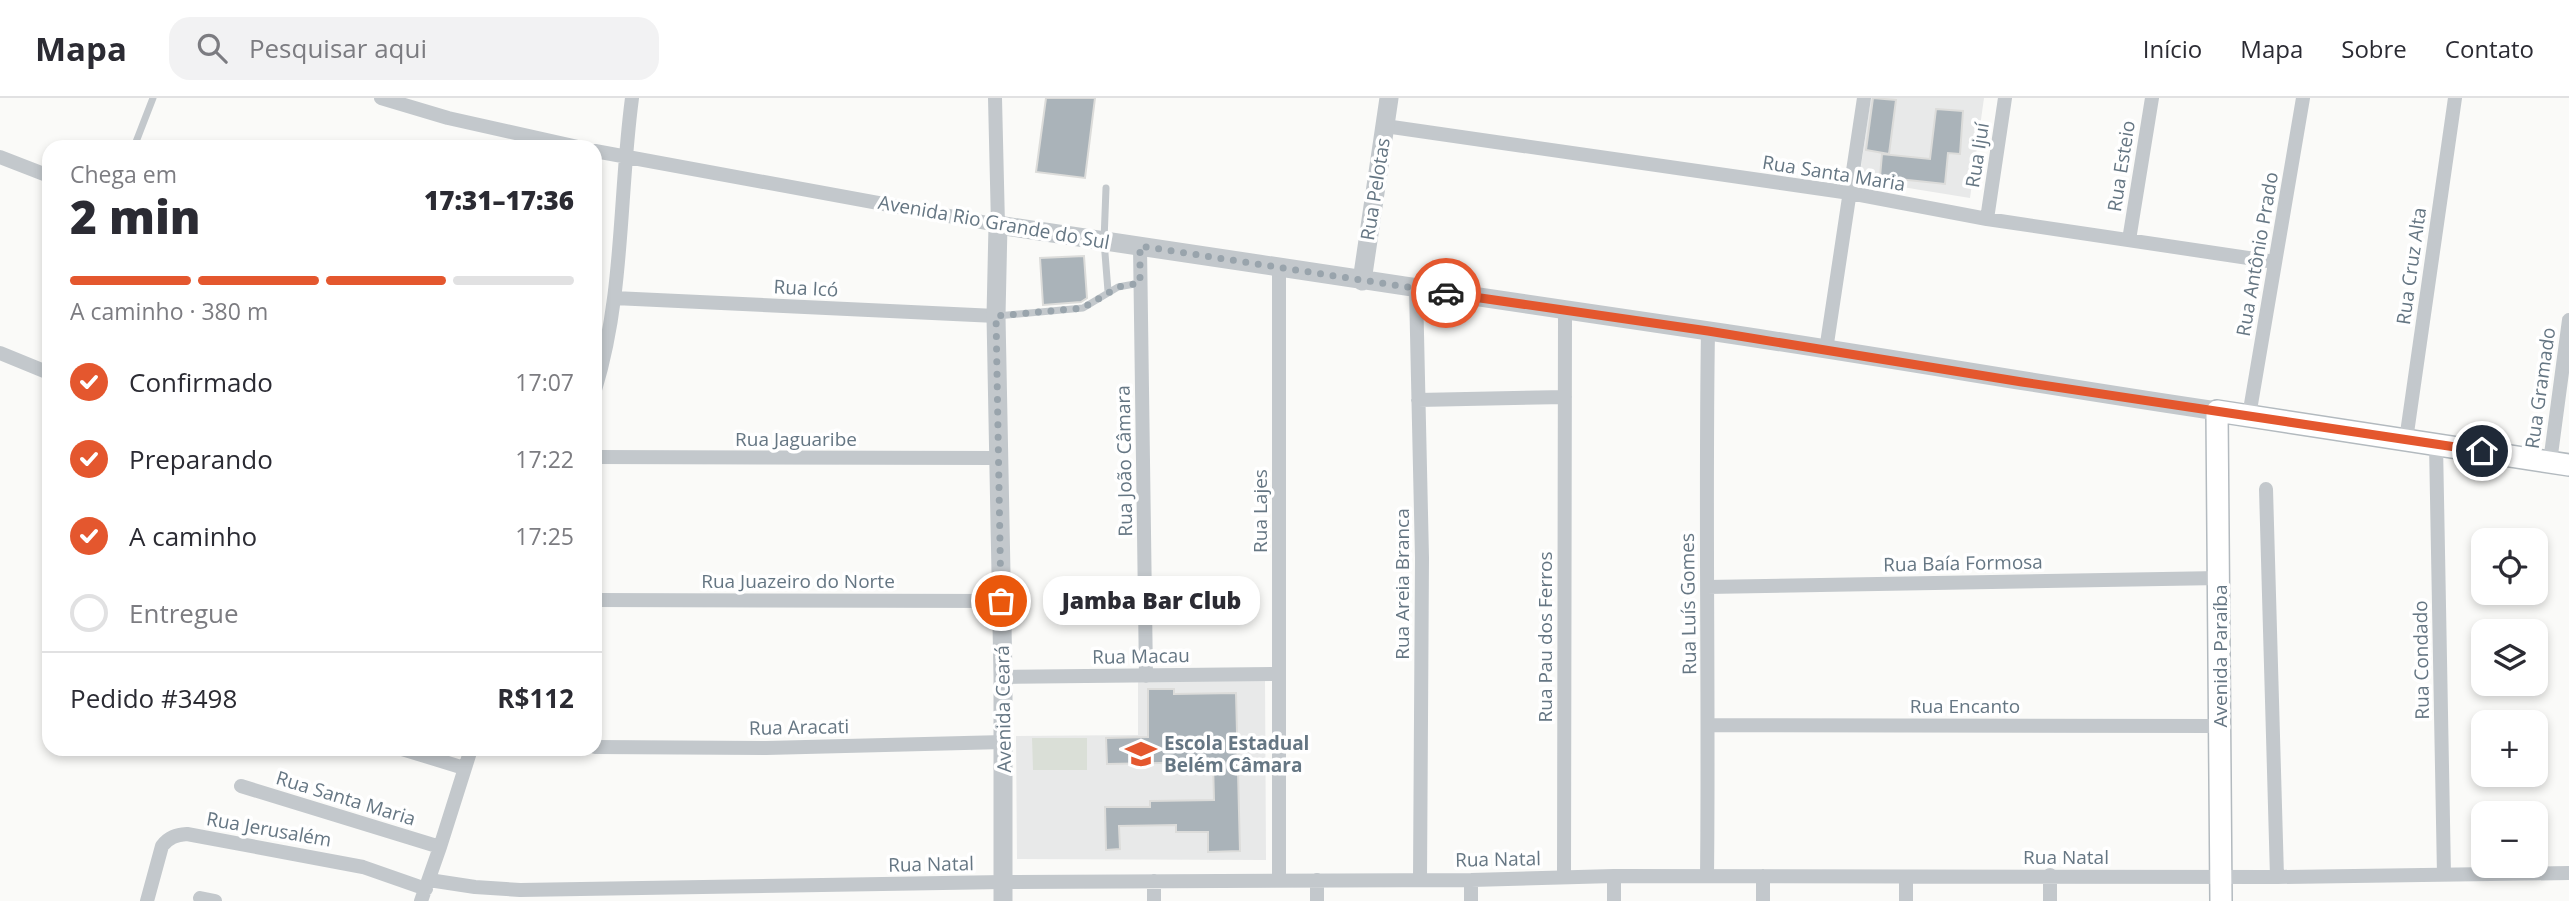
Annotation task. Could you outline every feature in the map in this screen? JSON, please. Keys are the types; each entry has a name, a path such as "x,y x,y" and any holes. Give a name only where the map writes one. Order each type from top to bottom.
{"main road":[{"name":"Avenida Rio Grande do Sul","path":"2217,411 2559,463"},
{"name":"Avenida Paraíba","path":"2217,411 2221,901"}],"street":[{"path":"381,98 448,118 547,140"},
{"path":"602,364 610,334 624,157 632,98"},
{"name":"Avenida Ceará","path":"995,98 1003,677 1003,892"},
{"name":"Rua Pelotas","path":"1362,281 1389,98"},
{"path":"1826,350 1864,98"},
{"name":"Rua Ijuí","path":"1986,219 2005,98"},
{"name":"Rua Esteio","path":"2129,240 2151,98"},
{"name":"Rua Antônio Prado","path":"2249,415 2303,98"},
{"name":"Rua Cruz Alta","path":"2406,440 2455,98"},
{"name":"Rua Santa Maria","path":"1385,126 1850,193 1986,219 2275,262"},
{"name":"Avenida Rio Grande do Sul","path":"602,152 998,225 1708,331 2217,411"},
{"path":"0,157 42,173"},
{"name":"Rua João Câmara","path":"1140,246 1146,676"},
{"name":"Rua Lajes","path":"1279,268 1279,880"},
{"name":"Rua Areia Branca","path":"1416,289 1423,558 1420,879"},
{"name":"Rua Icó","path":"614,298 996,316"},
{"name":"Rua Pau dos Ferros","path":"1564,877 1566,311"},
{"name":"Rua Gramado","path":"2559,463 2569,320"},
{"name":"Rua Luís Gomes","path":"1707,876 1708,331"},
{"path":"0,353 42,370"},
{"path":"1418,400 1565,397"},
{"name":"Rua Condado","path":"2436,444 2445,875"},
{"name":"Rua Jaguaribe","path":"602,457 998,458"},
{"path":"2266,489 2277,877"},
{"name":"Rua Baía Formosa","path":"1707,587 2220,578"},
{"name":"Rua Juazeiro do Norte","path":"602,600 1001,601"},
{"name":"Rua Macau","path":"1003,677 1279,674"},
{"name":"Rua Encanto","path":"1709,724 2221,726"},
{"name":"Rua Aracati","path":"602,747 766,748 1003,742"},
{"path":"425,756 464,768"},
{"path":"425,890 468,756"},
{"name":"Rua Santa Maria","path":"241,786 440,848"},
{"name":"Rua Jerusalém","path":"147,901 162,846 166,840 176,835 187,834 363,867 425,890"},
{"name":"Rua Natal","path":"425,890 475,887 520,890 1003,892 1154,881 1471,880 1614,876 2277,877 2569,873"},
{"path":"2050,875 2050,901"},
{"path":"1614,876 1614,901"},
{"path":"1763,876 1763,901"},
{"path":"1906,877 1906,901"},
{"path":"1317,880 1317,901"},
{"path":"1471,880 1471,901"},
{"path":"1154,881 1154,901"},
{"path":"200,898 215,901"}],"lane":[{"path":"137,140 153,98"},
{"path":"1106,188 1104,241 1108,291"},
{"path":"996,316 1083,308 1093,304 1108,291 1140,283"}],"shaded area":[{"path":"1871,98 1984,98 1970,198 1859,180"},
{"name":"Escola Estadual Belém Câmara","path":"1265,678 1266,860 1017,859 1016,736 1138,735 1138,680"},
{"path":"1032,738 1087,738 1087,770 1033,770"}],"building":[{"path":"1046,98 1095,98 1085,178 1036,172"},
{"path":"1873,98 1896,100 1889,154 1866,150"},
{"path":"1936,109 1963,111 1960,154 1948,153 1945,184 1880,177 1882,154 1930,159"},
{"path":"1084,256 1087,298 1081,302 1043,305 1040,258"},
{"path":"1148,689 1174,689 1174,694 1236,693 1240,851 1208,852 1208,832 1176,832 1176,825 1119,826 1120,849 1106,850 1105,807 1150,807 1150,801 1214,800 1213,762 1107,764 1106,738 1148,737"}],"way so far":[{"path":"1001,601 996,316 1083,308 1093,304 1108,291 1140,283 1140,246 1446,293"}],"place":[{"name":"Jamba Bar Club","path":"1001,601"},
{"name":"Escola Estadual Belém Câmara","path":"1141,754"}],"route":[{"path":"1446,293 2482,451"}]}
